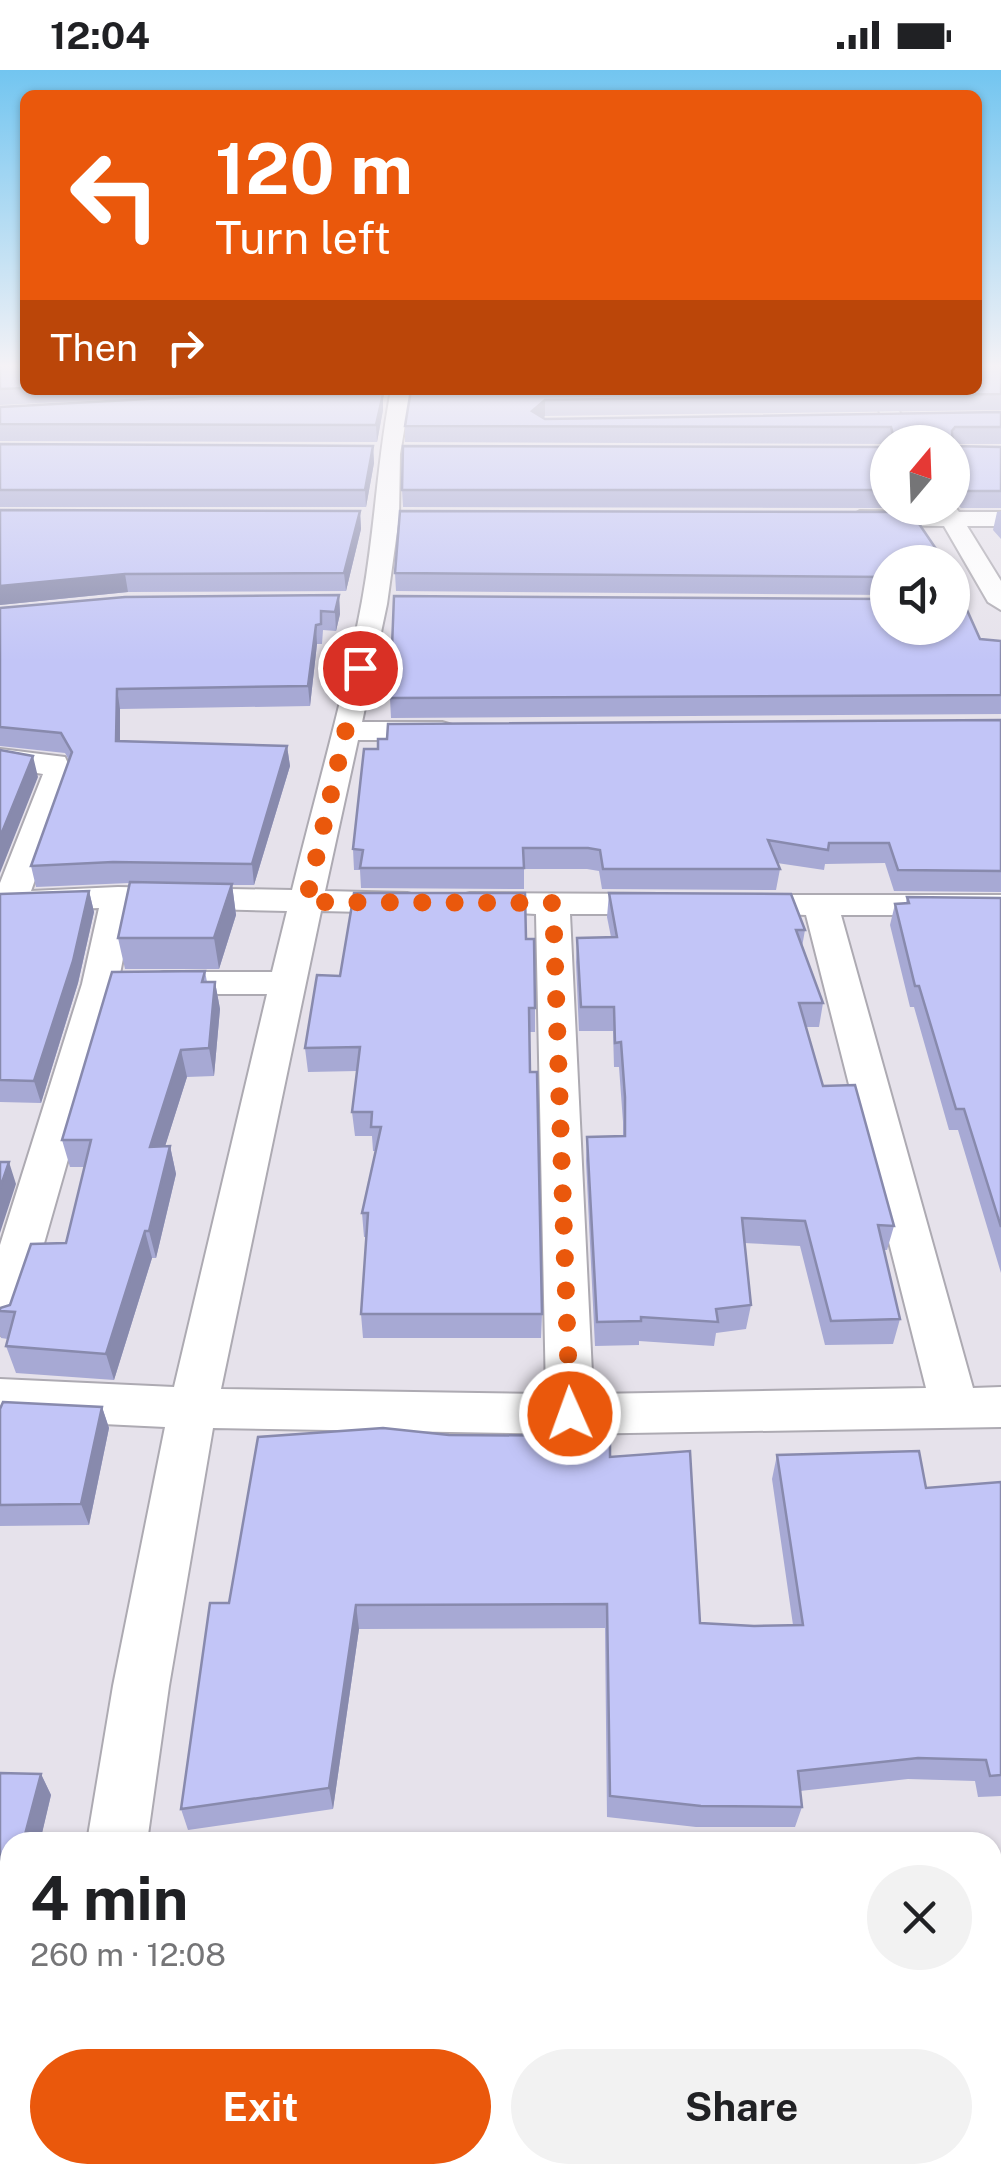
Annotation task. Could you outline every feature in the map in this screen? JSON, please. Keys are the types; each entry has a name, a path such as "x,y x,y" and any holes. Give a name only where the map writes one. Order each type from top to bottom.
{"street":[{"path":"118,1832 140,1675 192,1408 374,604 392,465"},
{"path":"970,515 1001,518"},
{"path":"836,518 870,516"},
{"path":"956,525 1001,604 970,606"},
{"path":"346,732 465,731"},
{"path":"0,758 54,763 58,774 5,902 118,898 1001,905"},
{"path":"0,1317 100,984 118,898"},
{"path":"553,903 570,1414"},
{"path":"0,1399 192,1408 570,1414 978,1407 821,906"},
{"path":"100,984 288,983"},
{"path":"0,1165 43,1165"}],"building":[{"path":"0,465 370,465 365,490 0,490"},
{"path":"403,465 870,465 870,490 402,490"},
{"path":"970,465 1001,465 1001,491 970,491"},
{"path":"0,510 360,511 344,573 125,574 0,586"},
{"path":"400,511 870,512 870,525 920,525 933,545 870,545 870,577 395,573"},
{"path":"339,595 335,612 321,611 321,624 316,625 308,686 117,689 116,741 287,746 252,864 113,862 31,866 72,752 61,733 0,727 0,608 125,597"},
{"path":"394,596 870,599 870,645 970,645 970,617 980,639 1001,641 1001,695 390,698"},
{"path":"1001,720 1001,871 898,870 889,843 829,843 828,850 768,840 780,869 603,869 600,850 588,848 523,848 524,868 360,868 363,850 353,849 364,749 378,749 378,739 387,739 388,724"},
{"path":"0,750 33,756 0,837"},
{"path":"130,882 232,884 214,938 118,938"},
{"path":"89,891 73,961 34,1081 0,1080 0,894"},
{"path":"354,893 525,893 526,939 534,939 535,1008 529,1008 530,1072 537,1072 542,1314 361,1314 368,1213 362,1213 381,1127 371,1127 372,1112 352,1112 360,1047 305,1048 317,975 340,976"},
{"path":"609,893 791,894 805,930 796,930 823,1003 799,1003 823,1086 855,1085 894,1226 878,1225 900,1319 831,1321 805,1221 742,1218 751,1305 716,1309 718,1322 641,1317 641,1321 597,1322 587,1137 625,1136 625,1097 621,1042 615,1043 614,1007 581,1007 577,938 617,937"},
{"path":"907,897 1001,898 1001,1227 964,1109 956,1109 919,986 915,986 895,904 909,903"},
{"path":"205,971 202,982 215,982 209,1048 181,1050 150,1147 170,1146 149,1231 145,1231 106,1354 6,1346 15,1312 0,1308 10,1305 31,1244 66,1243 91,1140 62,1140 112,972"},
{"path":"0,1162 9,1162 0,1188"},
{"path":"3,1402 102,1407 81,1504 0,1505"},
{"path":"383,1428 449,1435 610,1436 610,1457 690,1451 700,1623 803,1625 777,1455 919,1451 926,1488 1001,1482 1001,1775 990,1776 986,1760 918,1758 798,1771 802,1807 701,1806 610,1796 607,1604 356,1605 329,1788 181,1809 210,1603 229,1603 258,1437"},
{"path":"0,1773 41,1774 26,1832 0,1832"}],"route":[{"path":"360,668 306,902 553,903 570,1414"}]}
